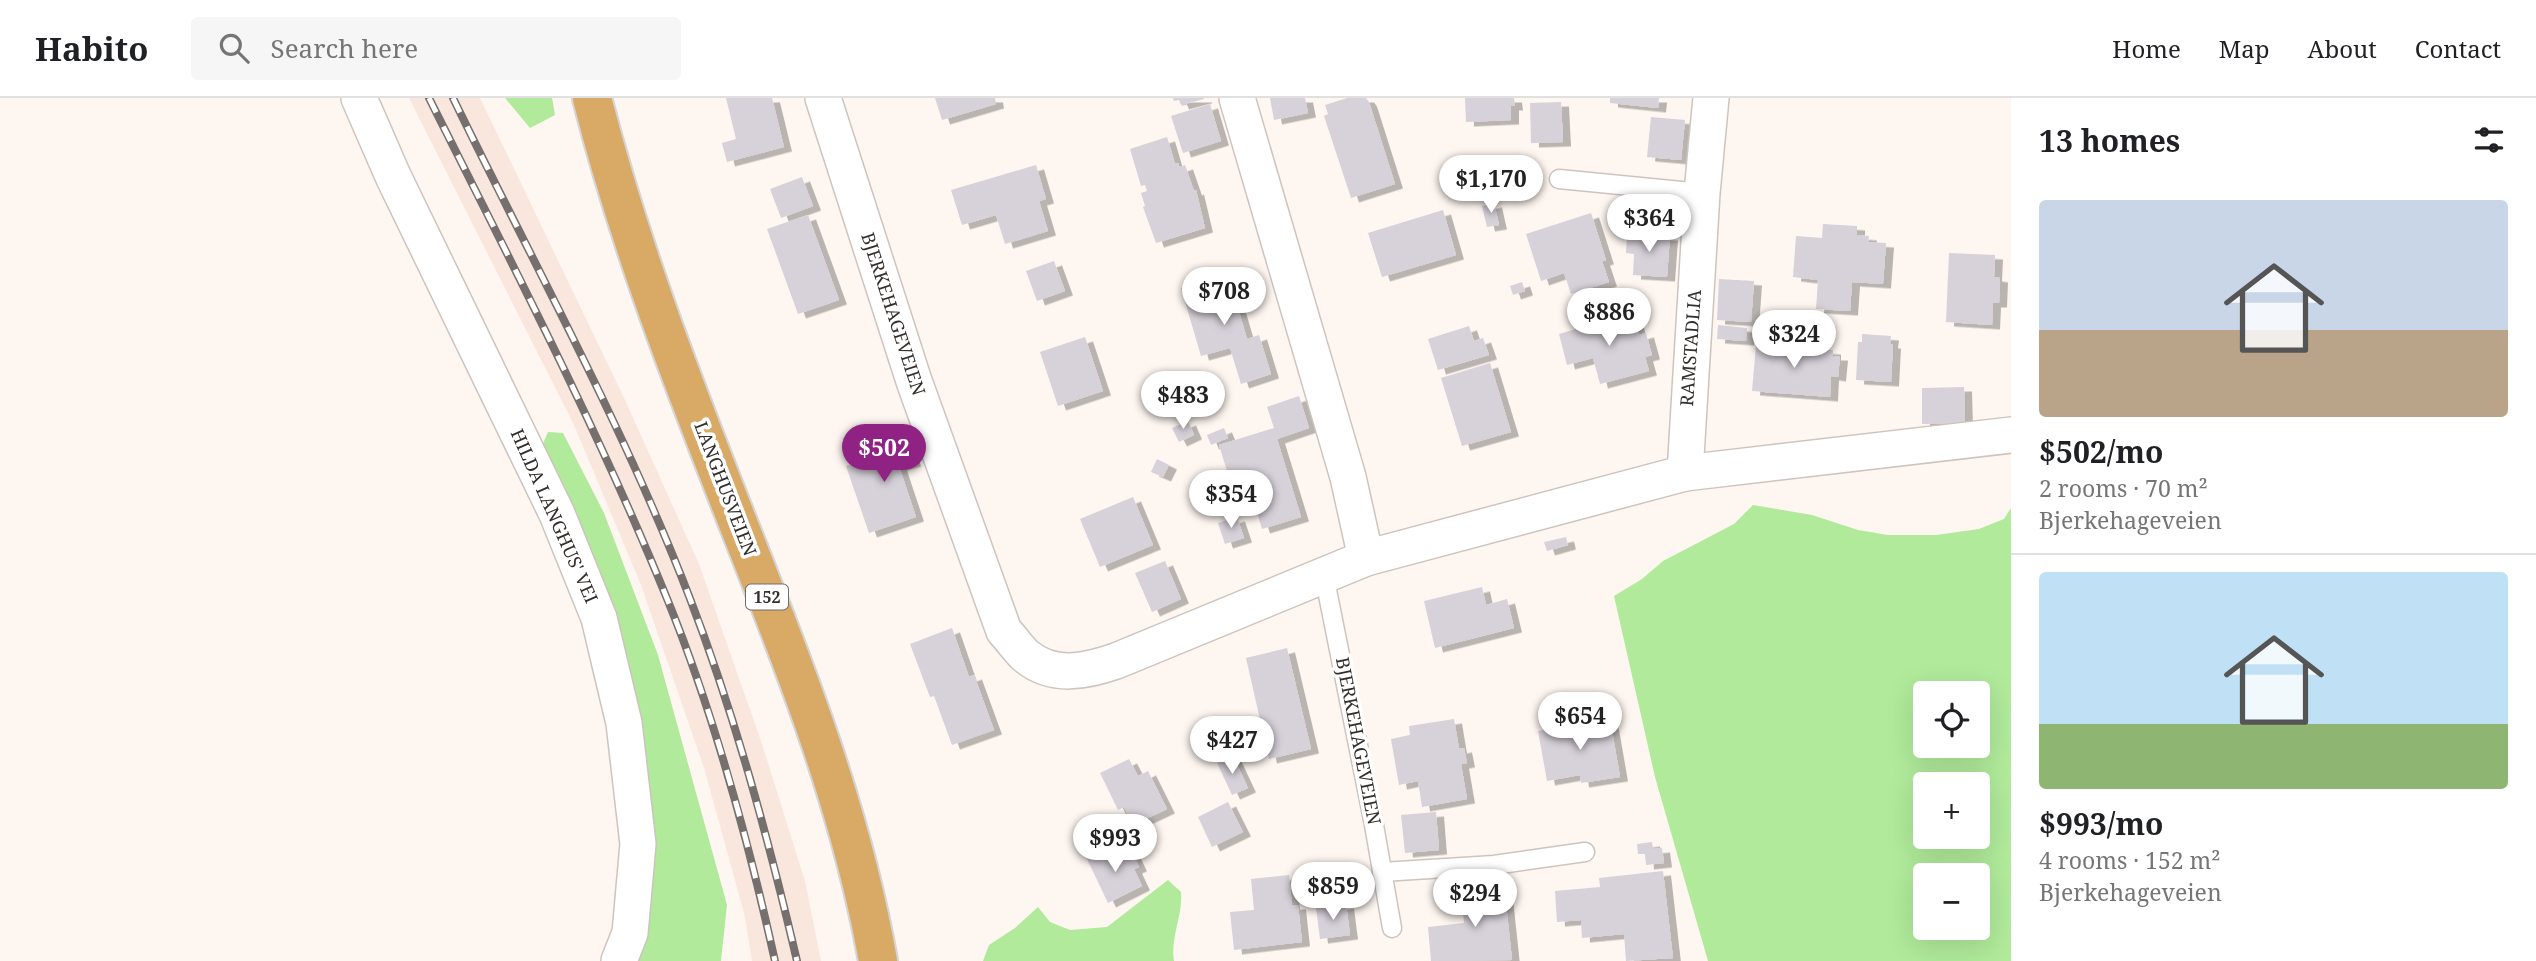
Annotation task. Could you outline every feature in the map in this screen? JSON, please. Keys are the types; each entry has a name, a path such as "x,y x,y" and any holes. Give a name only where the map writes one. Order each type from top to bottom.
{"main road":[{"name":"LANGHUSVEIEN","path":"592,98 623,212 649,288 835,780 854,849 878,961"}],"street":[{"name":"HILDA LANGHUS' VEI","path":"359,98 393,176 557,514 599,618 624,723 638,844 630,933 619,961"},
{"name":"BJERKEHAGEVEIEN","path":"823,98 914,381 1004,631 1028,657 1047,667 1070,672 1091,670 1366,558 1685,473"},
{"path":"1237,98 1348,477 1366,558"},
{"name":"RAMSTADLIA","path":"1685,473 1702,192 1711,98"},
{"path":"1685,473 2011,435"}],"lane":[{"path":"1559,179 1702,192"},
{"name":"BJERKEHAGEVEIEN","path":"1324,575 1392,928"},
{"path":"1382,872 1494,865 1585,852"}],"shaded area":[{"path":"409,98 480,98 625,400 699,564 762,744 805,881 821,961 752,961 744,913 704,768 641,585 574,425"}],"green space":[{"path":"505,98 552,98 555,115 530,128"},
{"path":"548,432 563,433 604,513 658,655 727,905 721,961 634,961 645,939 656,840 644,749 541,448"},
{"path":"1753,505 1812,515 1858,530 1888,535 1936,535 1979,529 2004,519 2011,508 2011,961 1708,961 1655,777 1614,596 1642,579 1663,561 1734,524"},
{"path":"1168,880 1181,892 1174,961 983,961 989,945 1015,928 1038,907 1050,922 1070,930 1107,927"}],"building":[{"path":"726,98 772,98 784,147 727,162 722,143 736,139"},
{"path":"935,98 995,98 996,104 942,120"},
{"path":"1173,98 1204,99 1181,105 1179,100 1174,101"},
{"path":"1270,98 1305,98 1308,113 1274,120"},
{"path":"1347,98 1366,98 1369,102 1395,184 1351,198 1324,116 1328,114 1325,105"},
{"path":"1465,98 1514,98 1511,120 1466,122"},
{"path":"1610,98 1659,98 1658,108 1610,103"},
{"path":"1561,102 1563,142 1531,143 1530,103"},
{"path":"1210,104 1221,141 1183,153 1171,116"},
{"path":"1651,117 1685,120 1681,160 1647,157"},
{"path":"1167,137 1175,164 1178,163 1179,167 1185,165 1194,191 1196,190 1205,228 1156,243 1143,207 1145,206 1141,193 1147,191 1145,185 1141,186 1130,149"},
{"path":"1497,159 1497,170 1493,170 1493,185 1477,185 1476,171 1485,170 1484,160"},
{"path":"1036,165 1046,199 1039,201 1048,231 1005,244 996,215 962,225 951,190"},
{"path":"802,177 813,206 781,218 770,189"},
{"path":"1494,203 1499,225 1487,227 1482,206"},
{"path":"1443,210 1456,255 1382,277 1368,233"},
{"path":"1591,213 1606,260 1602,261 1609,282 1571,294 1564,273 1541,281 1526,234"},
{"path":"808,215 839,300 798,314 767,229"},
{"path":"1823,224 1857,226 1857,235 1869,236 1868,242 1886,243 1883,284 1852,282 1850,311 1816,309 1818,280 1793,277 1796,236 1822,238"},
{"path":"1627,235 1670,236 1667,277 1633,275 1634,254 1626,253"},
{"path":"1949,253 1995,255 1994,277 2000,278 1999,303 1993,303 1992,325 1946,322"},
{"path":"1054,261 1065,291 1037,301 1026,271"},
{"path":"1228,274 1247,339 1259,335 1271,374 1241,384 1230,348 1201,356 1181,288"},
{"path":"1719,279 1754,281 1751,322 1717,320"},
{"path":"1522,282 1525,291 1513,295 1510,286"},
{"path":"1633,312 1639,335 1646,333 1652,355 1645,357 1649,371 1600,384 1593,358 1567,365 1559,334"},
{"path":"1718,325 1747,328 1746,341 1717,339"},
{"path":"1469,326 1474,341 1483,338 1489,355 1438,370 1428,339"},
{"path":"1862,334 1891,336 1891,382 1856,380 1858,342 1862,342"},
{"path":"1085,337 1103,391 1058,406 1040,352"},
{"path":"1769,338 1789,340 1789,348 1833,350 1833,356 1840,356 1838,377 1831,376 1830,397 1752,391 1756,345 1769,346"},
{"path":"1490,363 1511,432 1462,446 1441,378"},
{"path":"1964,387 1965,423 1922,424 1922,388"},
{"path":"1299,396 1309,428 1277,439 1301,517 1262,529 1247,479 1231,484 1219,445 1274,428 1267,407"},
{"path":"1188,421 1194,435 1179,442 1172,428"},
{"path":"901,427 913,462 899,466 916,517 869,533 846,466 887,452 881,434"},
{"path":"1224,428 1228,438 1211,445 1207,435"},
{"path":"1157,459 1169,465 1163,477 1151,472"},
{"path":"1133,497 1153,545 1100,567 1080,519"},
{"path":"1237,517 1244,538 1225,544 1218,523"},
{"path":"1566,537 1568,545 1547,551 1544,542"},
{"path":"1165,561 1181,599 1152,612 1135,573"},
{"path":"1482,587 1486,605 1507,599 1514,628 1435,648 1424,601"},
{"path":"952,628 969,677 974,675 994,730 952,745 934,696 930,697 910,644"},
{"path":"1287,648 1311,749 1269,759 1246,658"},
{"path":"1454,719 1459,749 1464,748 1467,763 1461,764 1467,799 1422,807 1418,781 1399,785 1391,739 1410,735 1409,726"},
{"path":"1610,719 1620,777 1581,783 1580,775 1547,781 1538,731"},
{"path":"1233,756 1248,788 1232,795 1217,763"},
{"path":"1129,759 1138,776 1148,771 1167,809 1133,825 1124,807 1118,810 1100,773"},
{"path":"1228,802 1243,832 1212,847 1198,817"},
{"path":"1436,812 1439,850 1405,853 1401,815"},
{"path":"1652,842 1653,849 1662,848 1664,863 1646,865 1645,854 1638,854 1637,844"},
{"path":"1102,849 1108,861 1131,850 1139,867 1134,869 1142,886 1108,903 1086,857"},
{"path":"1663,871 1673,958 1626,961 1624,934 1582,938 1581,920 1557,922 1555,891 1600,887 1599,878"},
{"path":"1289,875 1292,905 1298,905 1302,942 1234,950 1230,912 1254,910 1251,879"},
{"path":"1504,885 1512,960 1431,961 1428,927 1464,923 1461,890"},
{"path":"1346,904 1350,935 1320,939 1316,908"}],"railway":[{"path":"429,98 584,410 668,601 701,689 729,779 775,961"},
{"path":"453,98 636,469 689,596 749,777 797,961"}]}
